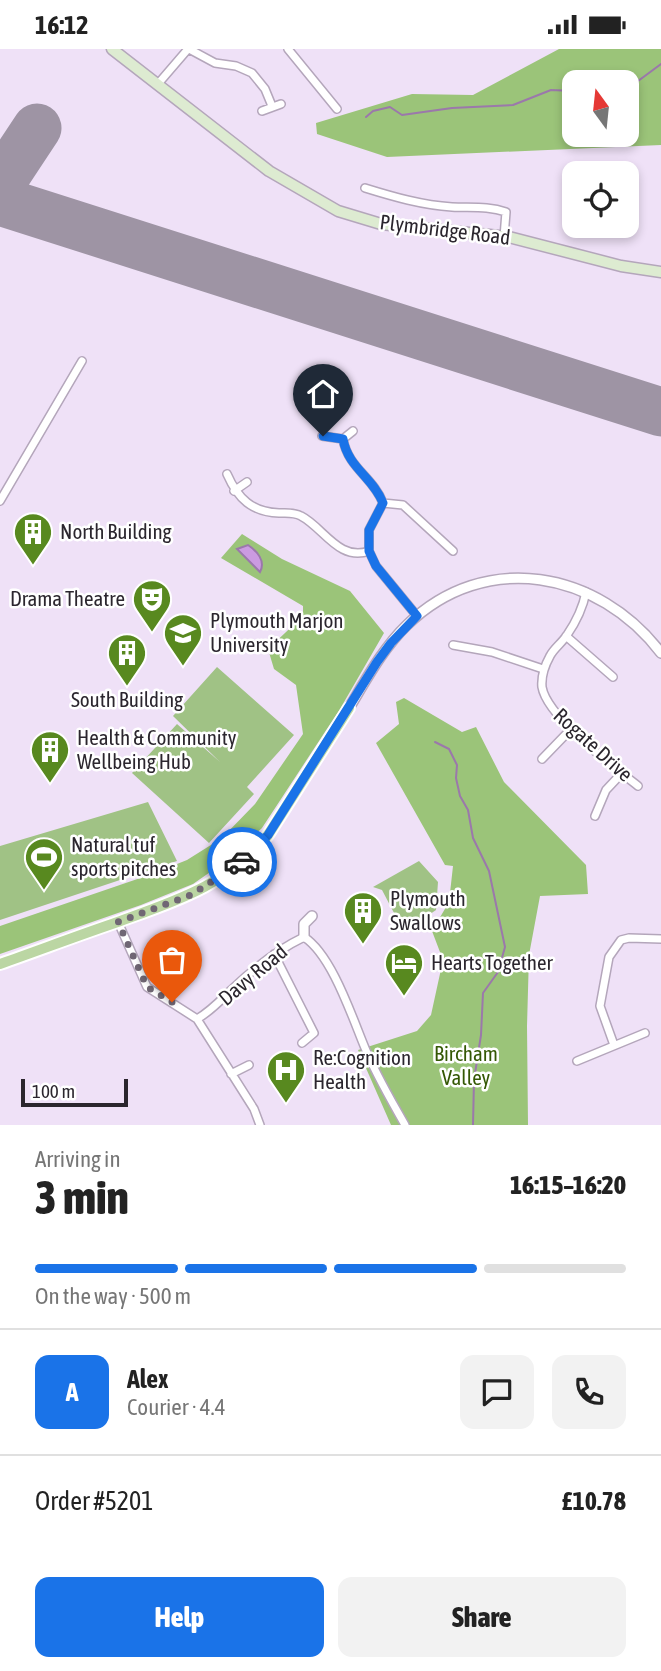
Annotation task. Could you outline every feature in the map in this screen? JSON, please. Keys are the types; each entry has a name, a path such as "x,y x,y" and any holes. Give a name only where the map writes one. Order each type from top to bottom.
{"main road":[{"name":"Plymbridge Road","path":"112,49 270,171 338,211 381,224 504,237 621,266 661,272"},
{"path":"0,964 191,895 236,867 268,835 349,708"}],"street":[{"path":"157,85 189,49 215,63 236,65 252,73 265,89 272,106"},
{"path":"288,49 337,109"},
{"path":"262,111 281,104"},
{"path":"365,188 402,200 451,207 491,207 506,212 504,237"},
{"path":"0,501 82,361"},
{"path":"323,436 343,439 353,431"},
{"path":"343,439 348,459 374,484 383,503"},
{"path":"227,474 234,491 256,509 298,515 329,540 351,553 369,551"},
{"path":"234,491 247,482"},
{"path":"383,503 403,505 440,544 453,551"},
{"path":"383,503 369,530 369,551 376,566 417,616"},
{"path":"349,708 391,643 417,616 463,589 503,579 542,580 586,591 628,617 661,653"},
{"path":"453,645 492,652 543,669 551,652 566,636 581,610 586,591"},
{"path":"566,636 613,677"},
{"name":"Rogate Drive","path":"543,669 542,687 549,705 571,729 638,786"},
{"path":"542,759 571,729"},
{"path":"595,815 606,790 622,773"},
{"path":"312,916 304,924 307,939 318,948 334,978 371,1061 405,1125"},
{"path":"118,922 147,987 197,1019 254,1109 260,1125"},
{"name":"Davy Road","path":"197,1019 209,1012 274,954 307,939"},
{"path":"614,1045 600,1006 609,957 621,940 661,939"},
{"path":"274,954 314,1033 302,1043"},
{"path":"577,1061 645,1033"},
{"path":"231,1074 250,1065"}],"green space":[{"path":"559,49 661,49 661,145 639,146 639,70 562,70 562,147 615,147 387,157 317,134 316,123 412,94 473,95"},
{"path":"242,534 282,559 350,591 384,633 340,709 262,828 229,859 193,884 0,954 0,926 152,874 187,860 222,838 255,804 303,734 296,685 274,669 268,649 303,616 303,606 221,558"},
{"path":"217,667 294,735 247,787 254,794 209,843 132,773 177,724 220,762 173,716"},
{"name":"Bircham Valley","path":"404,698 462,732 476,727 504,782 586,865 588,894 540,896 529,955 528,1125 391,1125 358,1050 417,1031 431,1015 443,960 432,931 449,902 453,866 445,865 376,743 399,724 396,702"},
{"name":"Natural tuf sports pitches","path":"148,802 177,861 0,920 0,846"},
{"path":"419,861 438,882 436,910 404,932 382,890 373,887"}],"shaded area":[{"path":"248,545 260,557 260,572 237,549"}],"waterway":[{"path":"639,80 661,64"},
{"path":"366,117 373,111 390,107 402,115 452,108 513,105 551,90 562,90"},
{"path":"435,742 449,749 457,765 456,778 460,796 468,810 473,838 489,871 505,947 498,972 483,993 481,1035 474,1080 473,1125"}],"runway":[{"path":"0,184 37,128"},
{"path":"0,201 661,412"}],"way so far":[{"path":"172,1002 147,987 118,922 191,895 242,862"}],"place":[{"name":"North Building","path":"33,566"},
{"name":"Drama Theatre","path":"152,633"},
{"name":"Plymouth Marjon University","path":"183,667"},
{"name":"South Building","path":"127,687"},
{"name":"Health & Community Wellbeing Hub","path":"50,784"},
{"name":"Natural tuf sports pitches","path":"44,891"},
{"name":"Plymouth Swallows","path":"363,945"},
{"name":"Hearts Together","path":"404,997"},
{"name":"Re:Cognition Health","path":"286,1104"}],"route":[{"path":"242,862 268,835 377,662 406,625 417,616 376,566 369,551 369,530 383,503 379,493 374,484 348,459 343,439 323,436"}]}
